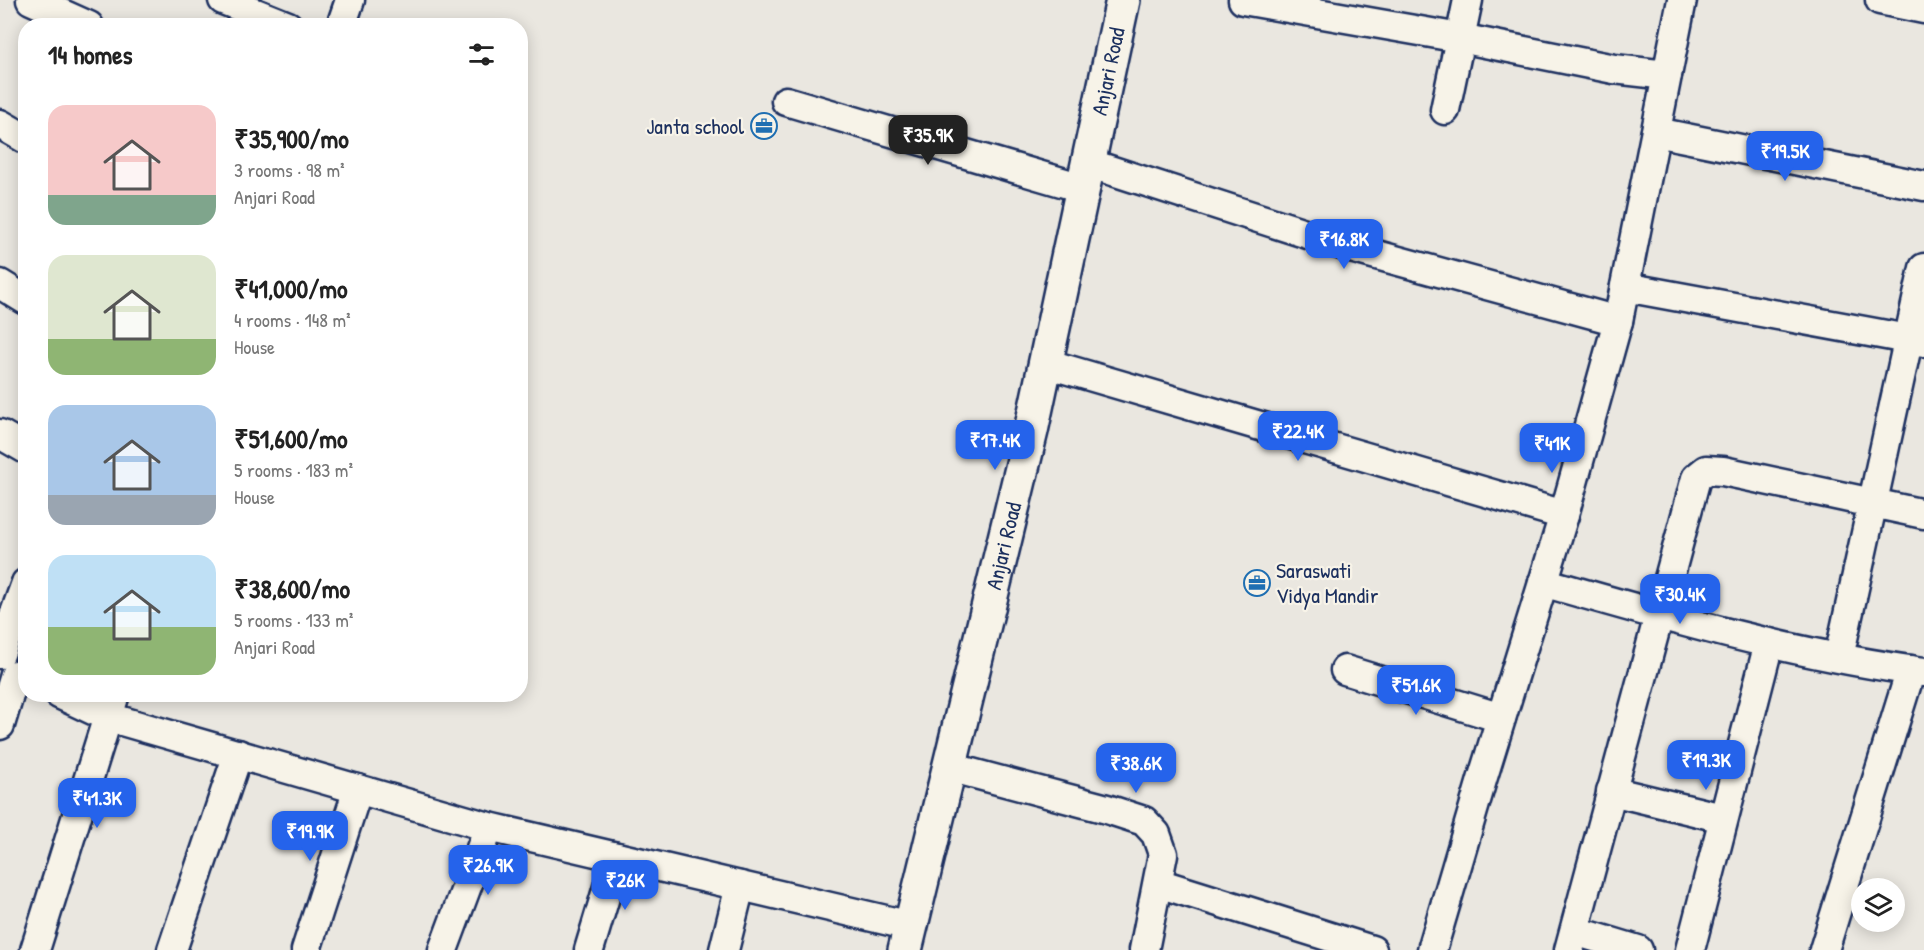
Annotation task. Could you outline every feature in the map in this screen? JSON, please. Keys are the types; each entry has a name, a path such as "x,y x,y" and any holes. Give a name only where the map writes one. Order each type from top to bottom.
{"street":[{"path":"31,0 71,18"},
{"path":"223,0 268,18"},
{"path":"344,18 350,0"},
{"name":"Anjari Road","path":"908,938 1045,363 1123,0"},
{"path":"1243,0 1460,38 1614,69 1667,75"},
{"path":"1445,110 1468,0"},
{"path":"1432,950 1564,515 1618,321 1682,0"},
{"path":"1880,0 1924,9"},
{"path":"786,100 1085,175 1618,321"},
{"path":"0,124 18,134"},
{"path":"1656,132 1924,186"},
{"path":"1839,657 1873,503 1917,340 1924,268"},
{"path":"0,284 18,295"},
{"path":"1624,287 1917,340"},
{"path":"1045,363 1564,515"},
{"path":"1638,950 1572,940 1696,478 1706,470 1723,471 1924,514"},
{"path":"1544,582 1658,615 1769,643 1917,671 1824,950"},
{"path":"0,725 18,626"},
{"path":"1690,950 1769,643"},
{"path":"1345,670 1501,718"},
{"path":"93,702 111,706 238,754 489,827 740,886 908,938"},
{"path":"35,950 111,706"},
{"path":"172,950 238,754"},
{"path":"949,767 1107,808 1144,821 1156,834 1163,854 1144,950"},
{"path":"306,950 358,789"},
{"path":"1611,791 1723,818"},
{"path":"443,950 489,827"},
{"path":"589,950 618,857"},
{"path":"1158,883 1372,950"},
{"path":"724,950 740,886"}],"place":[{"name":"Janta school","path":"764,126"},
{"name":"Saraswati Vidya Mandir","path":"1257,583"}]}
